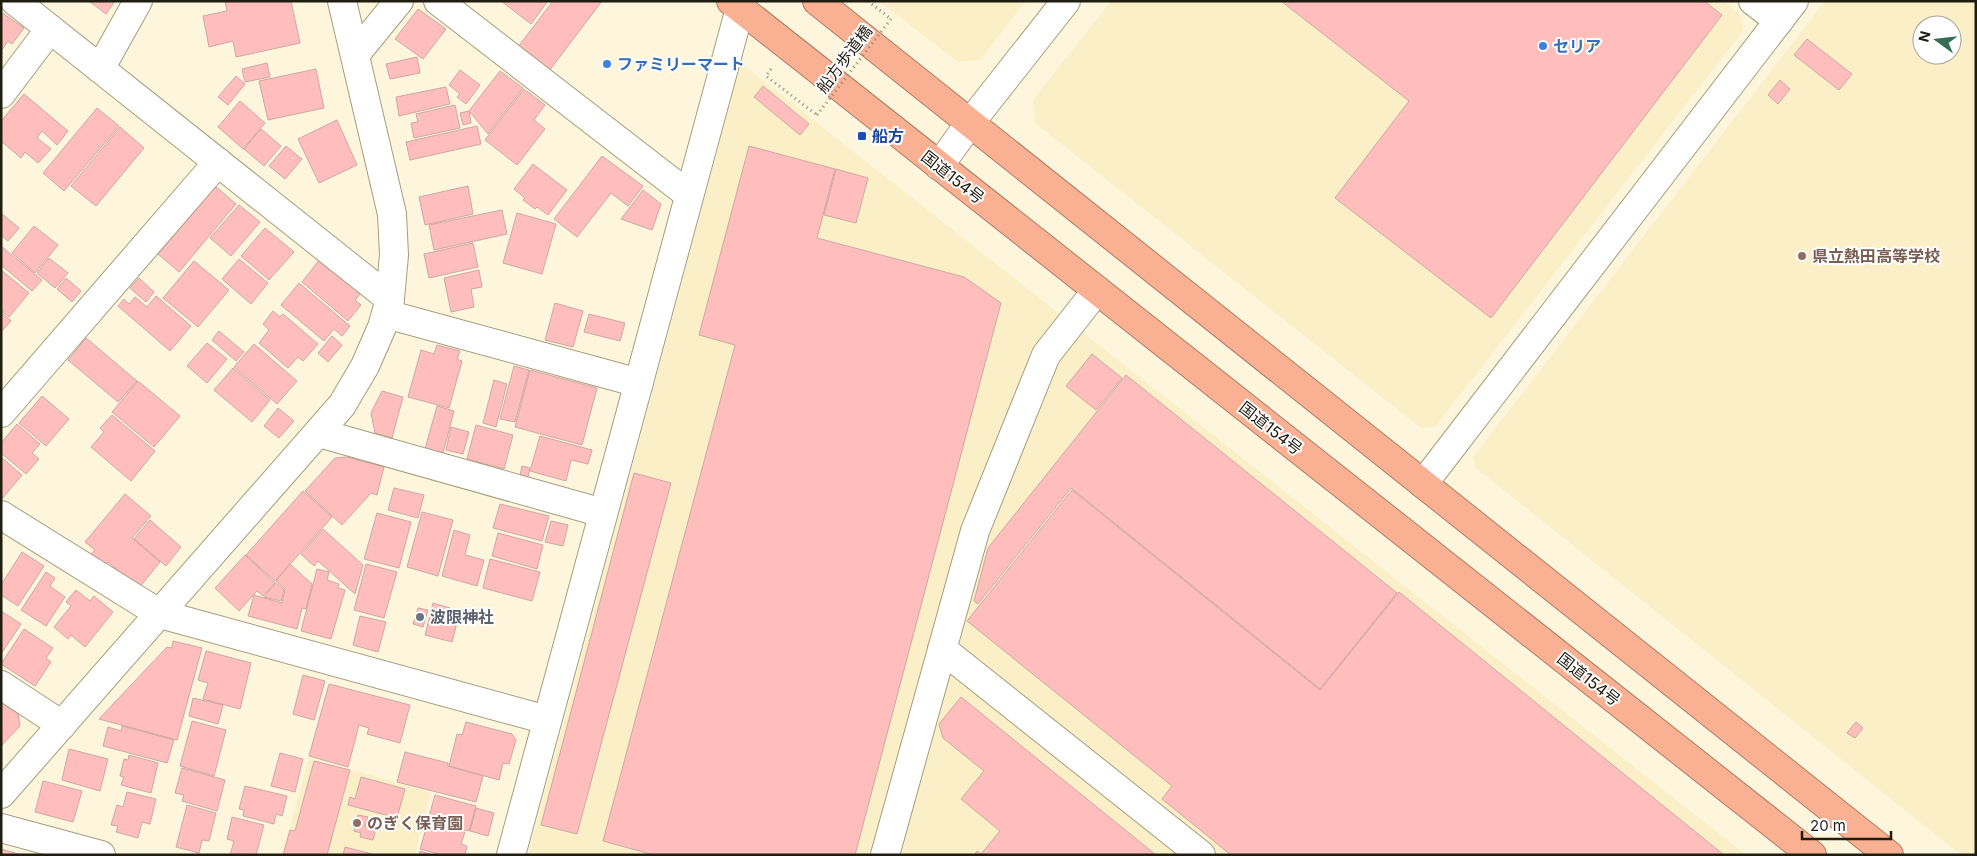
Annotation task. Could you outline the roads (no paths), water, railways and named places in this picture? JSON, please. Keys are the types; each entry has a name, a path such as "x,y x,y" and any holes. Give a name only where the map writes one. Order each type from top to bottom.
{"highway":[{"path":"817,1 1889,855"},
{"name":"国道154号","path":"737,4 939,166 1812,855"}],"street":[{"path":"15,1 218,162 388,306 639,383"},
{"path":"100,69 138,1"},
{"path":"1,794 342,405 365,366 382,327 388,306 394,254 392,214 342,1"},
{"path":"355,55 399,1"},
{"path":"438,1 689,195"},
{"path":"939,166 970,123 1066,1"},
{"path":"1423,484 1786,11 1753,1"},
{"path":"511,855 689,195 737,4"},
{"path":"1,94 50,29"},
{"path":"1,414 218,162"},
{"path":"885,855 975,531 1046,355 1097,290"},
{"path":"319,433 603,513"},
{"path":"1,515 160,614 547,720"},
{"path":"942,650 1201,855"},
{"path":"1,685 62,725"},
{"path":"1,828 101,855"}],"place":[{"name":"セリア","path":"1543,46"},
{"name":"ファミリーマート","path":"607,64"},
{"name":"船方","path":"862,136"},
{"name":"県立熱田高等学校","path":"1802,256"},
{"name":"波限神社","path":"420,617"},
{"name":"のぎく保育園","path":"357,823"}]}
